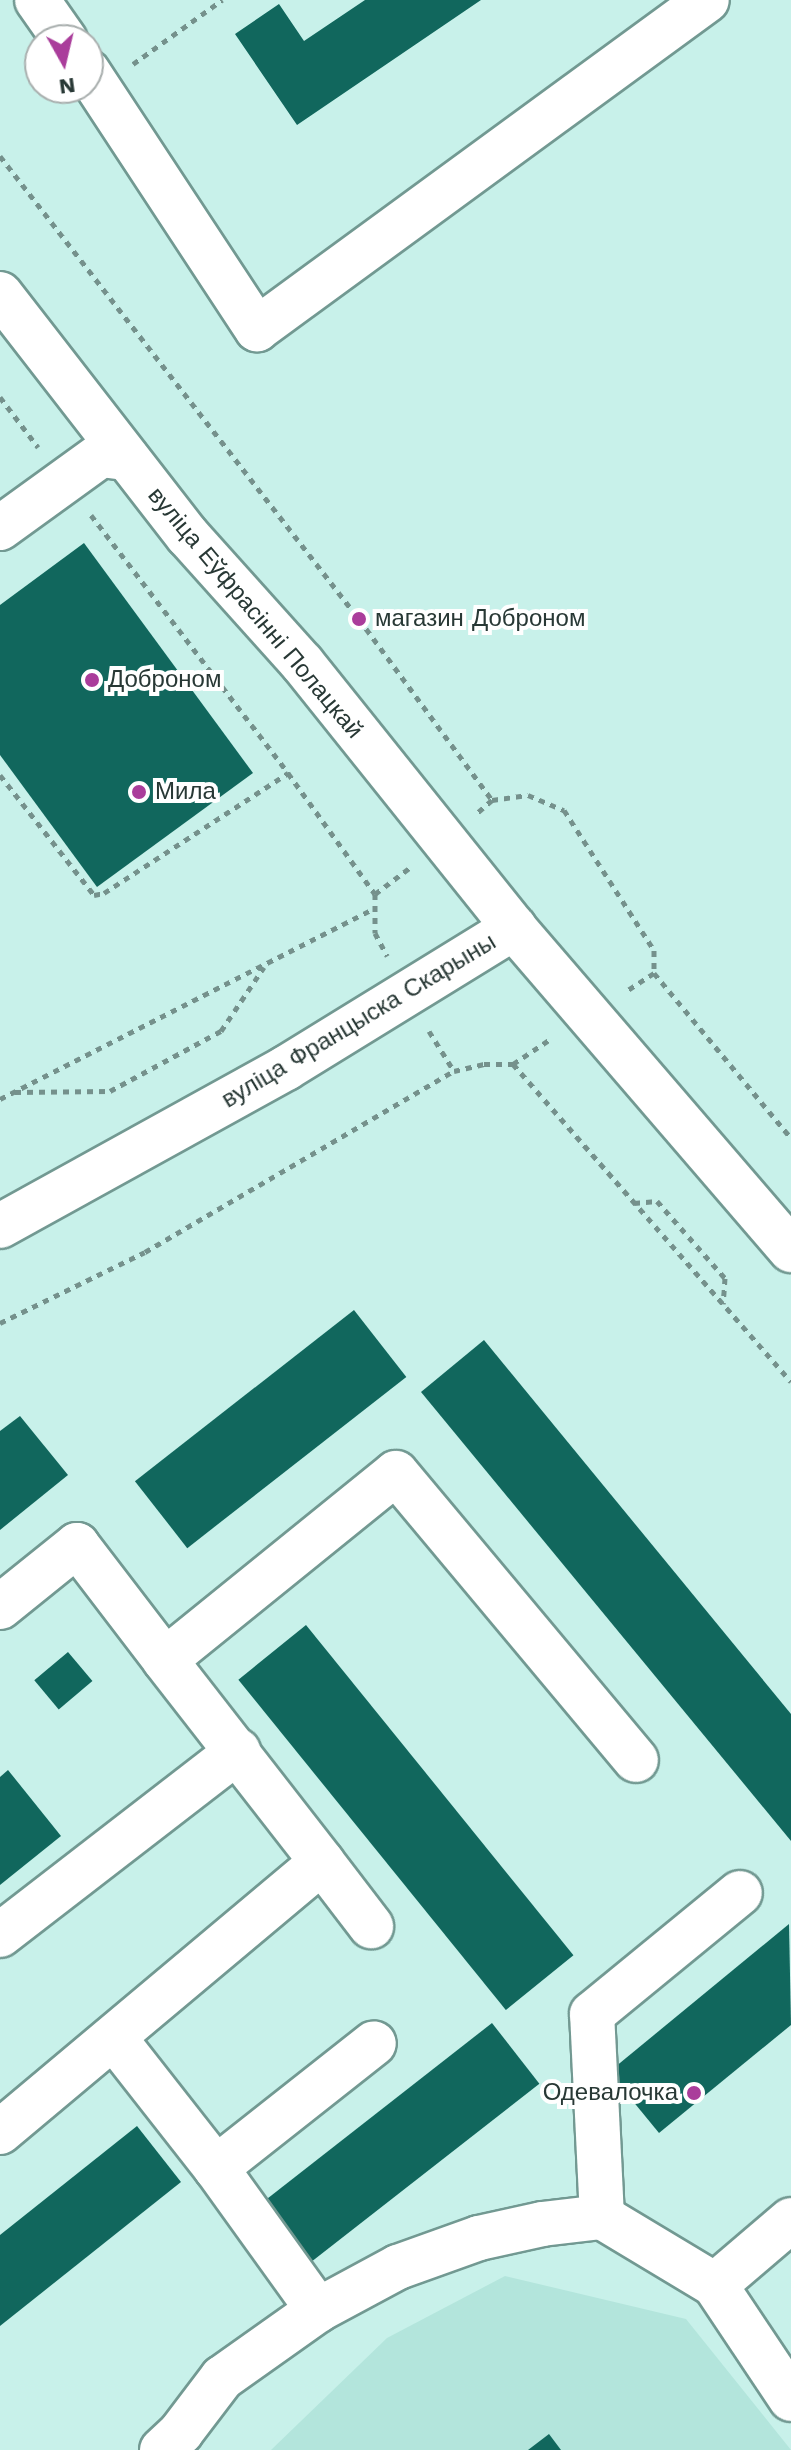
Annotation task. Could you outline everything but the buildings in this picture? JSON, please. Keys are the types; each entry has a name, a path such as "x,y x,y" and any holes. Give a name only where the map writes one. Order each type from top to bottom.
{"street":[{"path":"37,0 54,24"},
{"path":"104,95 257,329 707,0"},
{"name":"вуліца Еўфрасінні Полацкай","path":"0,294 188,536 302,663 514,928"},
{"path":"0,528 101,455 127,458"},
{"name":"вуліца Францыска Скарыны","path":"3,1217 286,1068 514,928 791,1250"},
{"path":"165,1660 396,1473 636,1760"},
{"path":"0,1607 77,1545 371,1926"},
{"path":"0,1935 238,1751"},
{"path":"0,2132 322,1862"},
{"path":"602,2217 592,2014 740,1893"},
{"path":"114,2038 216,2168 318,2310"},
{"path":"216,2168 374,2043"},
{"path":"180,2444 222,2378 318,2310 398,2267 479,2238 542,2224 602,2217 715,2285 791,2399"},
{"path":"715,2285 791,2220"}],"path":[{"path":"104,74 222,0"},
{"path":"0,156 349,607 492,800 443,843 375,894 288,773 0,397"},
{"path":"0,775 94,895 104,893 288,773"},
{"path":"0,1099 375,908"},
{"path":"13,1092 110,1091 221,1031 265,966"},
{"path":"654,973 791,1138"},
{"path":"513,1064 791,1381"},
{"path":"0,1323 145,1252 454,1071"},
{"path":"634,1203 657,1201 725,1278 723,1305"}],"shaded area":[{"path":"505,2276 686,2319 791,2450 271,2450 387,2338"}],"place":[{"name":"магазин Доброном","path":"359,619"},
{"name":"Доброном","path":"92,680"},
{"name":"Мила","path":"139,792"},
{"name":"Одевалочка","path":"694,2093"}]}
